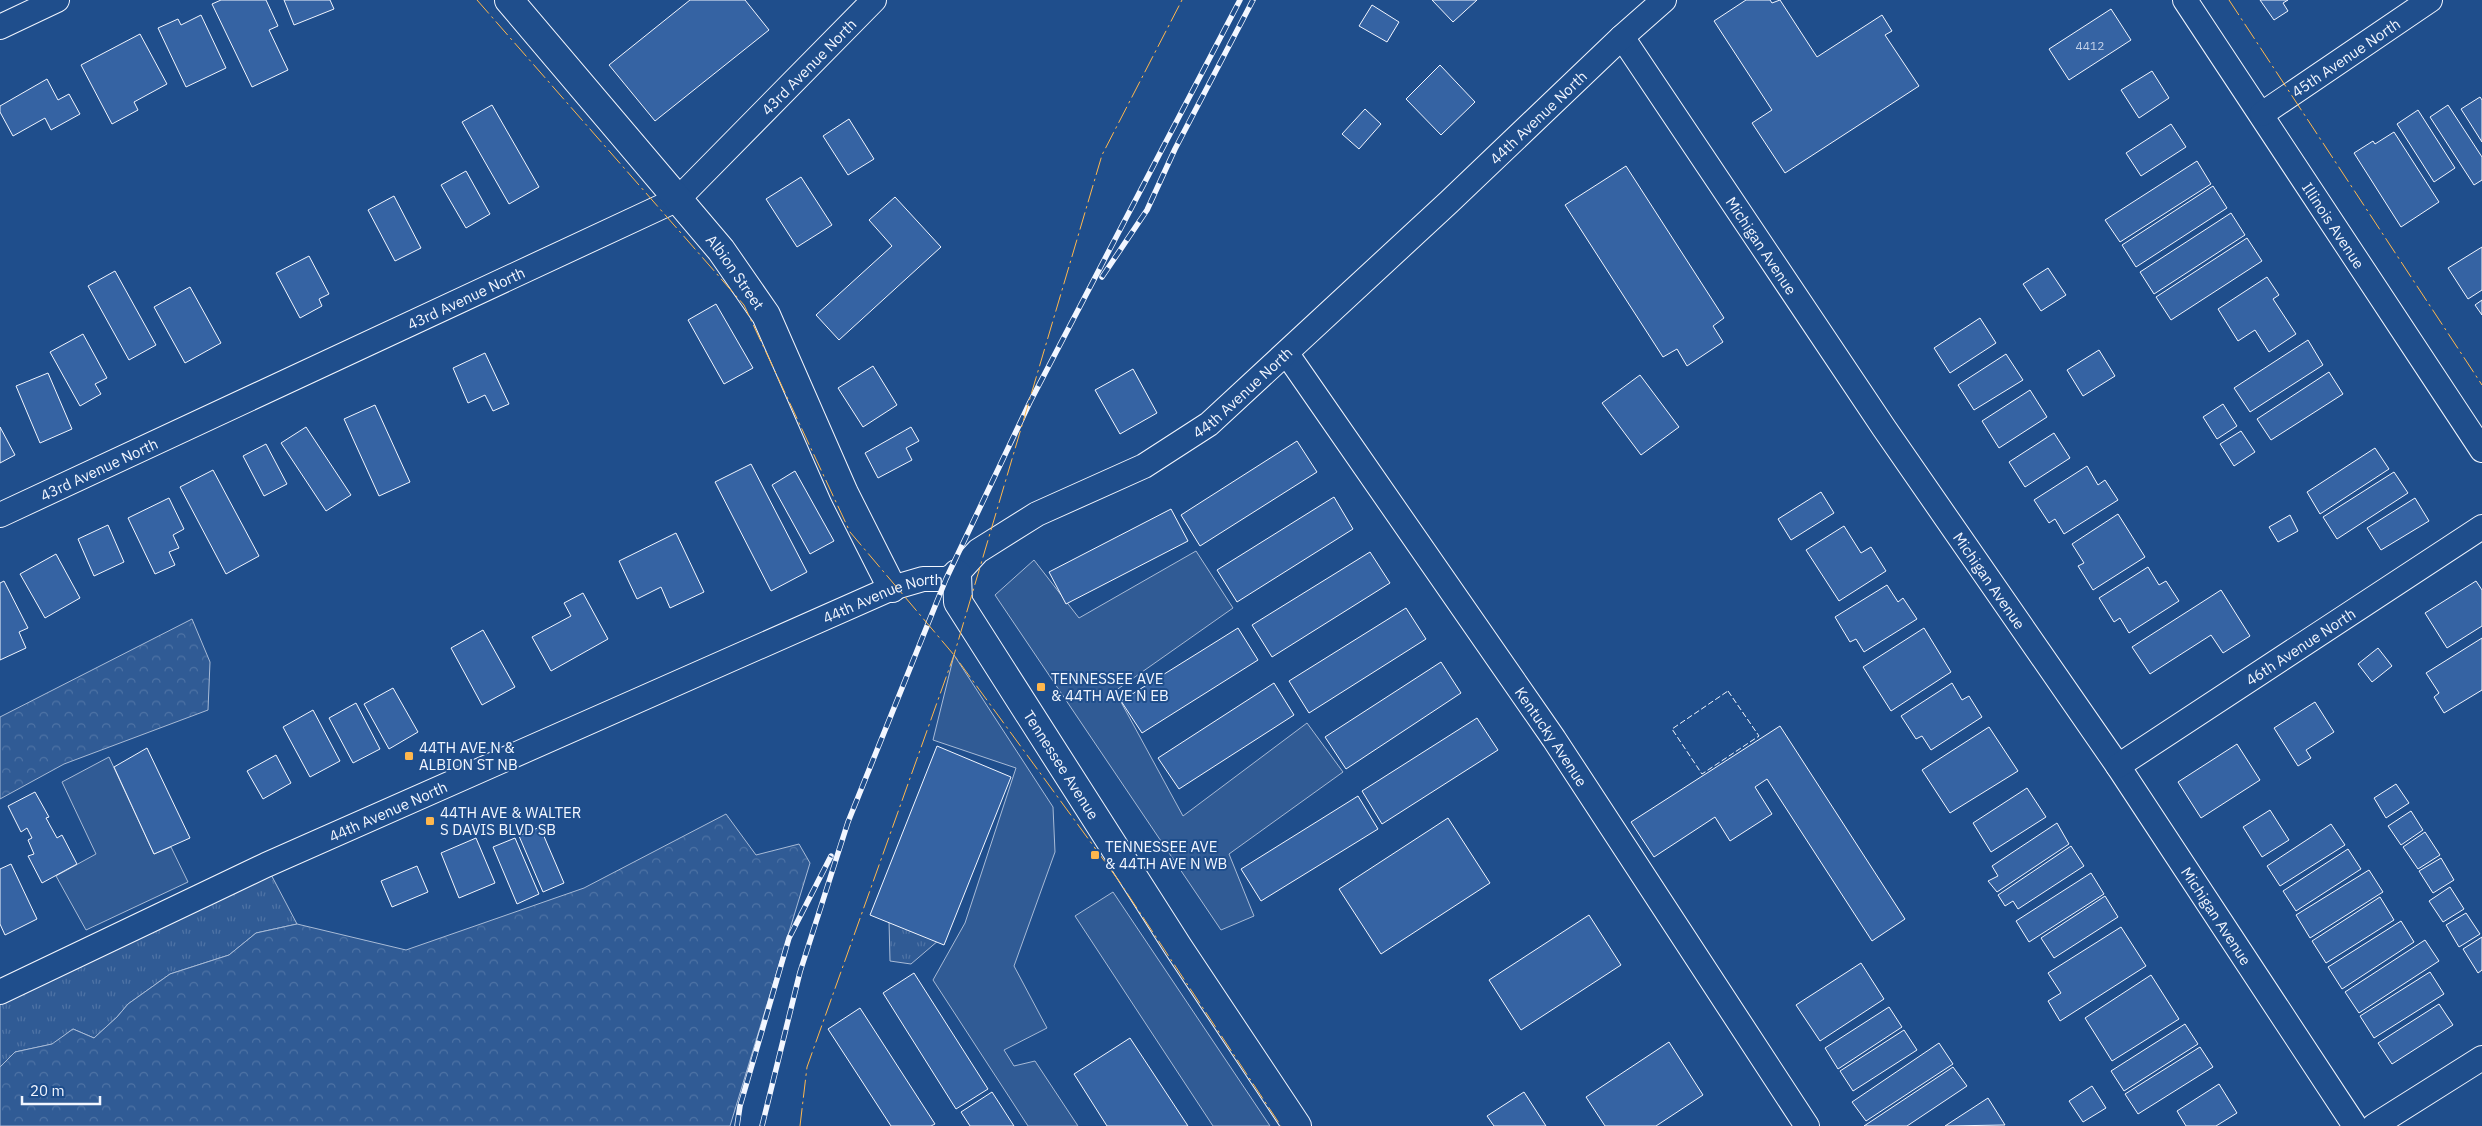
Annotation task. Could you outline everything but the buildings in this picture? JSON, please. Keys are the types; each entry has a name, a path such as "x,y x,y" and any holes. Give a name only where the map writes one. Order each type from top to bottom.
{"street":[{"path":"0,27 58,0"},
{"name":"Albion Street","path":"509,0 721,250 766,315 844,493 892,588"},
{"name":"43rd Avenue North","path":"0,515 678,198 874,0"},
{"name":"44th Avenue North","path":"0,992 266,865 892,588 922,579 946,579 956,574 978,550 1037,514 1144,466 1209,424 1286,354 1622,37 1664,0"},
{"name":"Illinois Avenue","path":"2185,0 2482,450"},
{"name":"45th Avenue North","path":"2262,114 2430,0"},
{"name":"Michigan Avenue","path":"1622,37 1884,428 2118,766 2355,1126"},
{"name":"Kentucky Avenue","path":"1286,354 1554,739 1807,1126"},
{"name":"46th Avenue North","path":"2118,766 2482,527"},
{"name":"Tennessee Avenue","path":"956,574 958,602 1178,947 1297,1126"},
{"path":"2374,1126 2482,1058"}],"green space":[{"path":"192,619 210,662 208,710 64,764 0,799 0,717"},
{"path":"726,814 756,855 799,844 810,863 730,1126 0,1126 0,1067 15,1052 52,1044 73,1029 94,1038 128,1004 170,974 229,955 256,933 297,924 406,950 584,888"},
{"path":"266,865 297,924 256,933 229,955 170,974 128,1004 94,1038 73,1029 53,1044 15,1052 0,1067 0,992"},
{"path":"889,921 939,940 911,964 890,961"}],"shaded area":[{"path":"1196,551 1233,608 1115,691 1183,816 1307,723 1343,772 1229,854 1254,916 1221,930 995,595 1034,560 1079,618"},
{"path":"954,655 1053,807 1055,852 1014,966 1047,1028 1004,1050 1014,1066 1035,1061 1078,1126 1028,1126 933,980 965,923 1016,768 933,740"},
{"path":"109,757 154,854 171,847 188,882 86,930 56,876 96,854 62,782"},
{"path":"1113,892 1270,1126 1213,1126 1075,916"}],"railway":[{"path":"762,1126 800,972 848,822 946,579 1030,402 1240,0"},
{"path":"1102,277 1147,210 1175,149 1253,0"},
{"path":"737,1126 740,1106 789,938 831,856"}],"fence":[{"path":"1728,691 1759,736 1702,774 1672,729 1728,691"}],"power":[{"path":"477,0 744,305 850,532 954,655 1119,881 1281,1126"},
{"path":"800,1126 807,1067 954,655 1102,155 1182,0"},
{"path":"2229,0 2482,385"}],"place":[{"name":"TENNESSEE AVE & 44TH AVE N EB","path":"1041,687"},
{"name":"44TH AVE N & ALBION ST NB","path":"409,756"},
{"name":"44TH AVE & WALTER S DAVIS BLVD SB","path":"430,821"},
{"name":"TENNESSEE AVE & 44TH AVE N WB","path":"1095,855"}]}
